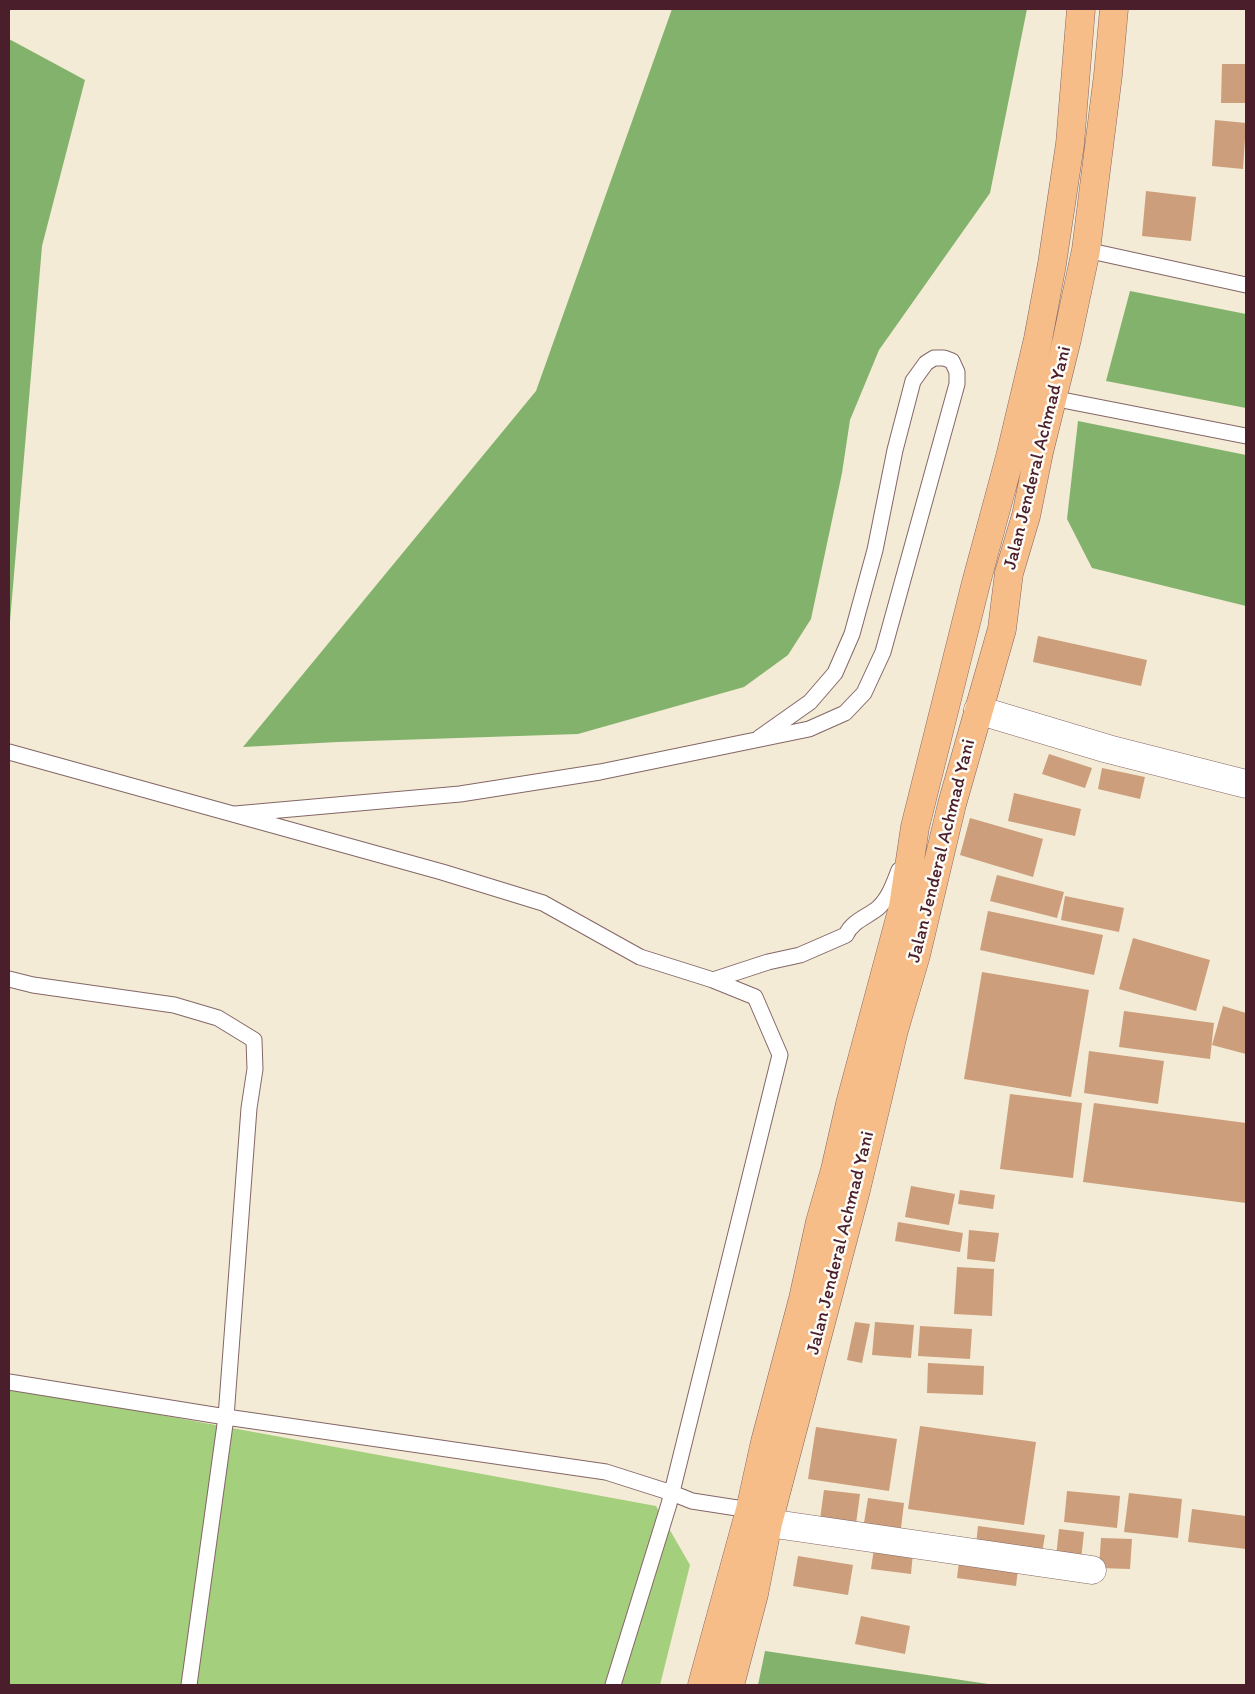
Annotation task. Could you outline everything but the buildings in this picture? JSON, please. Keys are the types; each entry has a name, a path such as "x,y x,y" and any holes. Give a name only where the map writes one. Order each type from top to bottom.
{"highway":[{"name":"Jalan Jenderal Achmad Yani","path":"730,1685 754,1594 765,1442 803,1299 820,1222 835,1170 850,1104 903,907 915,826 976,583 1010,457 1038,339 1052,264 1070,144 1081,9"},
{"name":"Jalan Jenderal Achmad Yani","path":"702,1685 759,1517 856,1190 894,1030 918,947 952,804 1002,628 1009,573 1026,516 1086,250 1105,104 1114,9"}],"street":[{"path":"978,710 1108,748 1246,784"},
{"path":"759,1517 1092,1570"}],"lane":[{"path":"1086,250 1246,285"},
{"path":"235,814 460,794 600,772 809,728 845,714 864,693 883,652 957,384 957,372 952,361 944,358 934,358 926,363 913,381 895,450 876,550 852,634 835,673 810,702 759,738"},
{"path":"1052,398 1246,436"},
{"path":"9,752 442,872 543,903 640,957 713,980 755,997 780,1056 672,1493 613,1685"},
{"path":"713,980 768,962 800,955 846,935 849,927 879,907 891,890 915,826"},
{"path":"9,979 33,985 174,1005 218,1018 254,1040 255,1069 249,1108 226,1417 189,1685"},
{"path":"9,1382 226,1417 606,1472 692,1501 759,1517"}],"green space":[{"path":"672,9 1027,9 990,193 879,350 850,420 842,473 811,619 788,655 744,687 578,734 243,747 536,391"},
{"path":"9,39 85,80 42,246 9,633"},
{"path":"1130,291 1246,314 1246,408 1106,381"},
{"path":"1078,421 1246,455 1246,606 1092,568 1067,519"},
{"path":"9,1387 656,1506 690,1565 660,1685 9,1685"},
{"path":"765,1651 995,1685 758,1685"}]}
